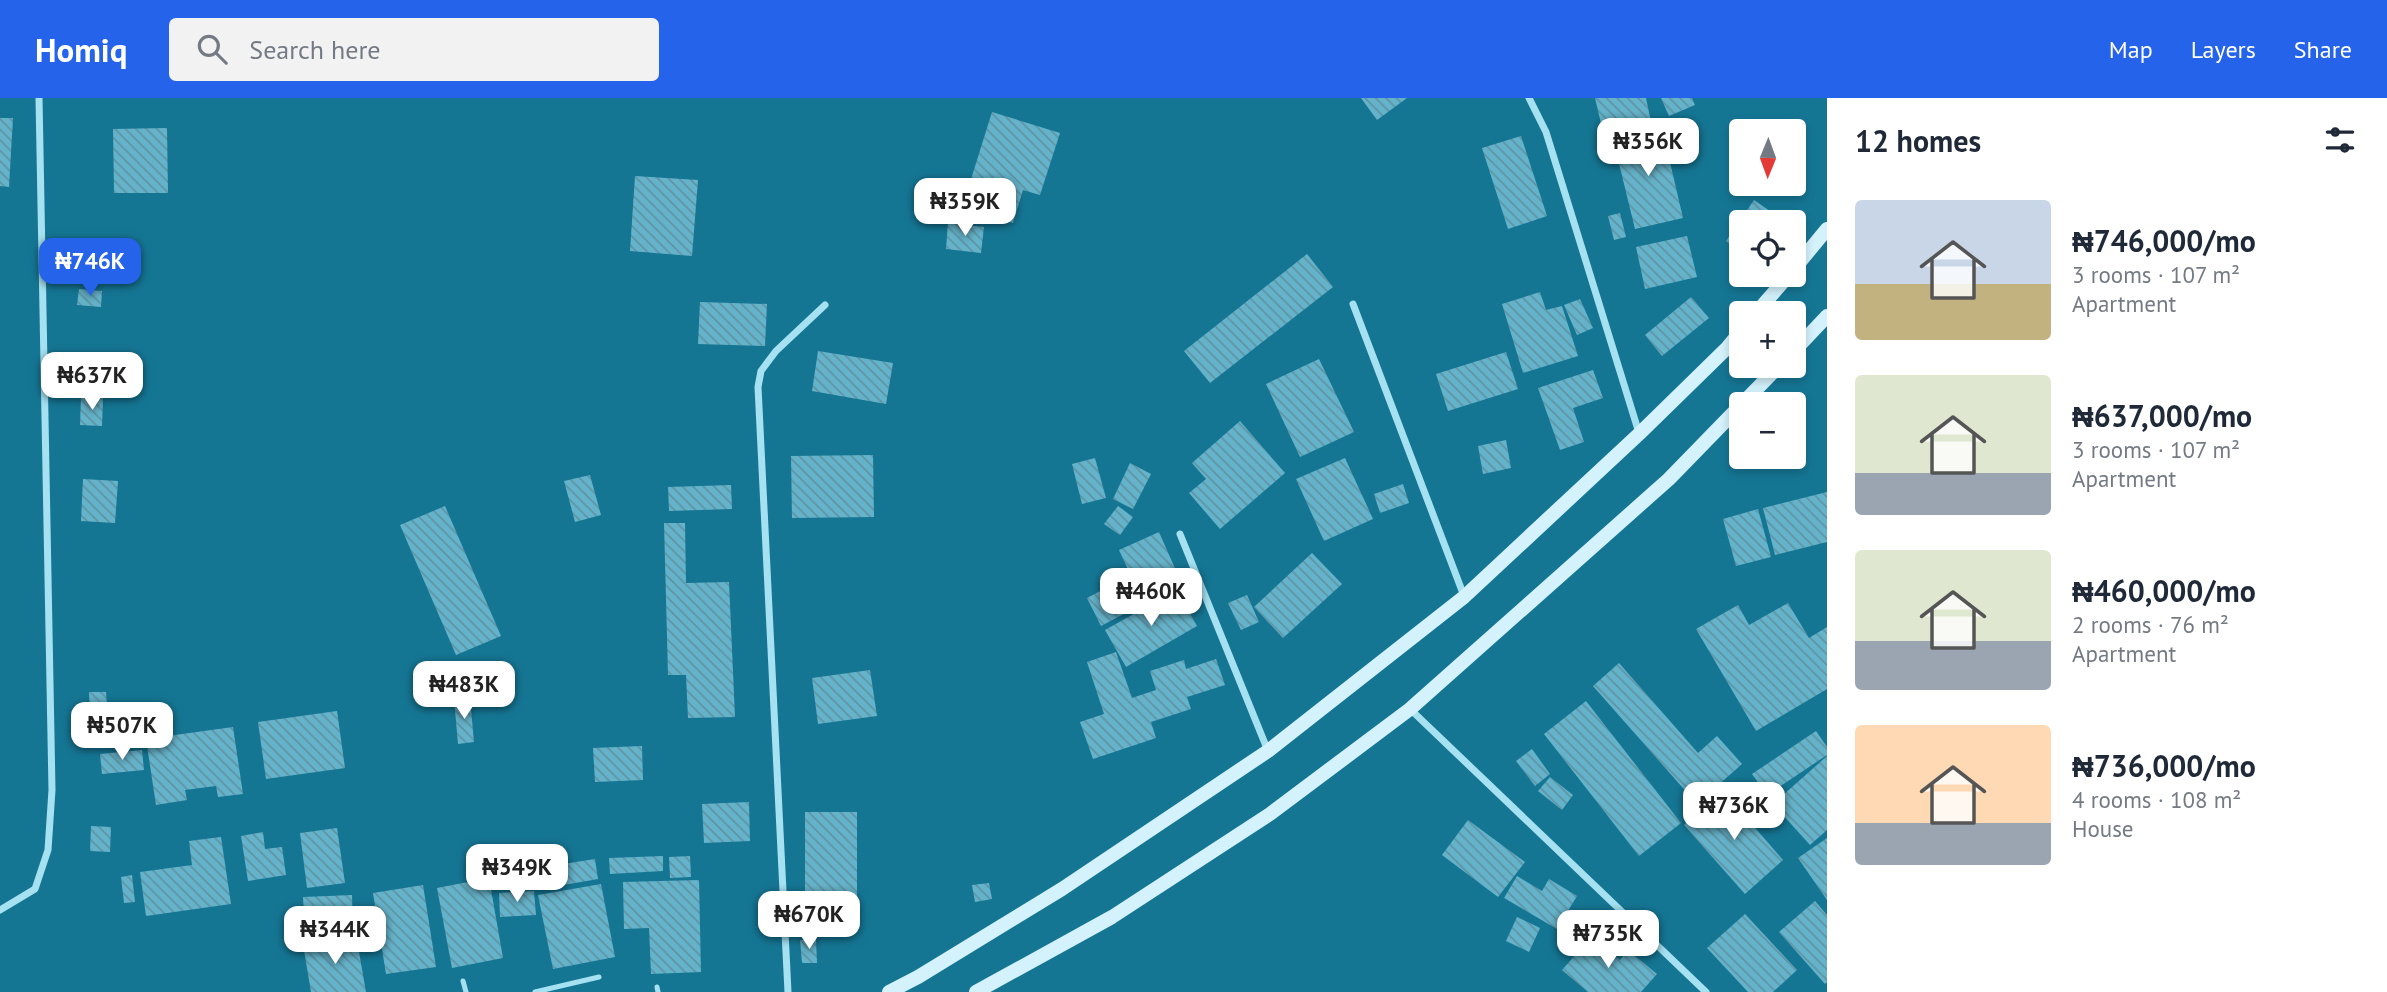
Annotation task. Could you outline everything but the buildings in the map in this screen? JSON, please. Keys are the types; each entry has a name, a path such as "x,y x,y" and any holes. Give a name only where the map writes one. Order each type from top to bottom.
{"main road":[{"path":"1806,254 1827,229"},
{"path":"1766,301 1779,287"},
{"path":"1806,338 1827,316"},
{"path":"889,992 1062,889 1268,751 1464,597 1639,434 1729,346"},
{"path":"1753,392 1767,378"},
{"path":"976,992 992,988 1112,917 1270,814 1410,709 1669,479 1729,416"}],"street":[{"path":"0,910 35,889 48,850 52,790 39,98"},
{"path":"1529,98 1546,132 1639,434"},
{"path":"1353,304 1464,597"},
{"path":"788,992 758,387 761,371 776,351 825,305"},
{"path":"1180,534 1268,751"},
{"path":"1410,709 1706,992"}],"lane":[{"path":"535,992 600,977"},
{"path":"463,981 467,992"}]}
